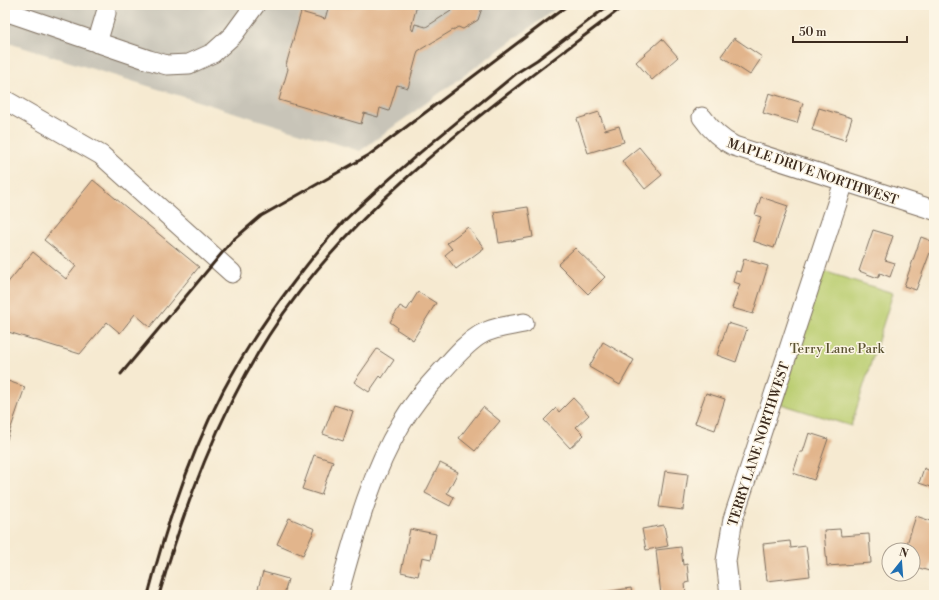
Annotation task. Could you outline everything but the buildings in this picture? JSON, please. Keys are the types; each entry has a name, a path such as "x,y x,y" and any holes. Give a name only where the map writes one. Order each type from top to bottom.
{"street":[{"path":"5,11 97,43 167,65 189,64 213,53 233,35 255,5"},
{"path":"97,43 106,13"},
{"path":"5,100 101,155 232,273"},
{"name":"MAPLE DRIVE NORTHWEST","path":"702,117 710,129 721,139 734,146 934,210"},
{"name":"TERRY LANE NORTHWEST","path":"730,595 726,561 733,519 844,182"},
{"path":"338,595 364,506 385,454 401,423 429,385 461,350 480,335 495,328 524,323"}],"shaded area":[{"path":"5,5 561,5 360,151 5,42"}],"green space":[{"name":"Terry Lane Park","path":"823,271 893,293 851,426 781,404"}],"railway":[{"path":"121,374 232,241 261,216 369,155 568,5"},
{"path":"148,595 180,491 211,415 223,391 256,336 283,296 311,259 343,222 407,164 518,72 537,60 609,5"},
{"path":"159,595 192,494 234,397 269,335 304,286 343,240 386,196 432,155 479,116 625,5"}]}
